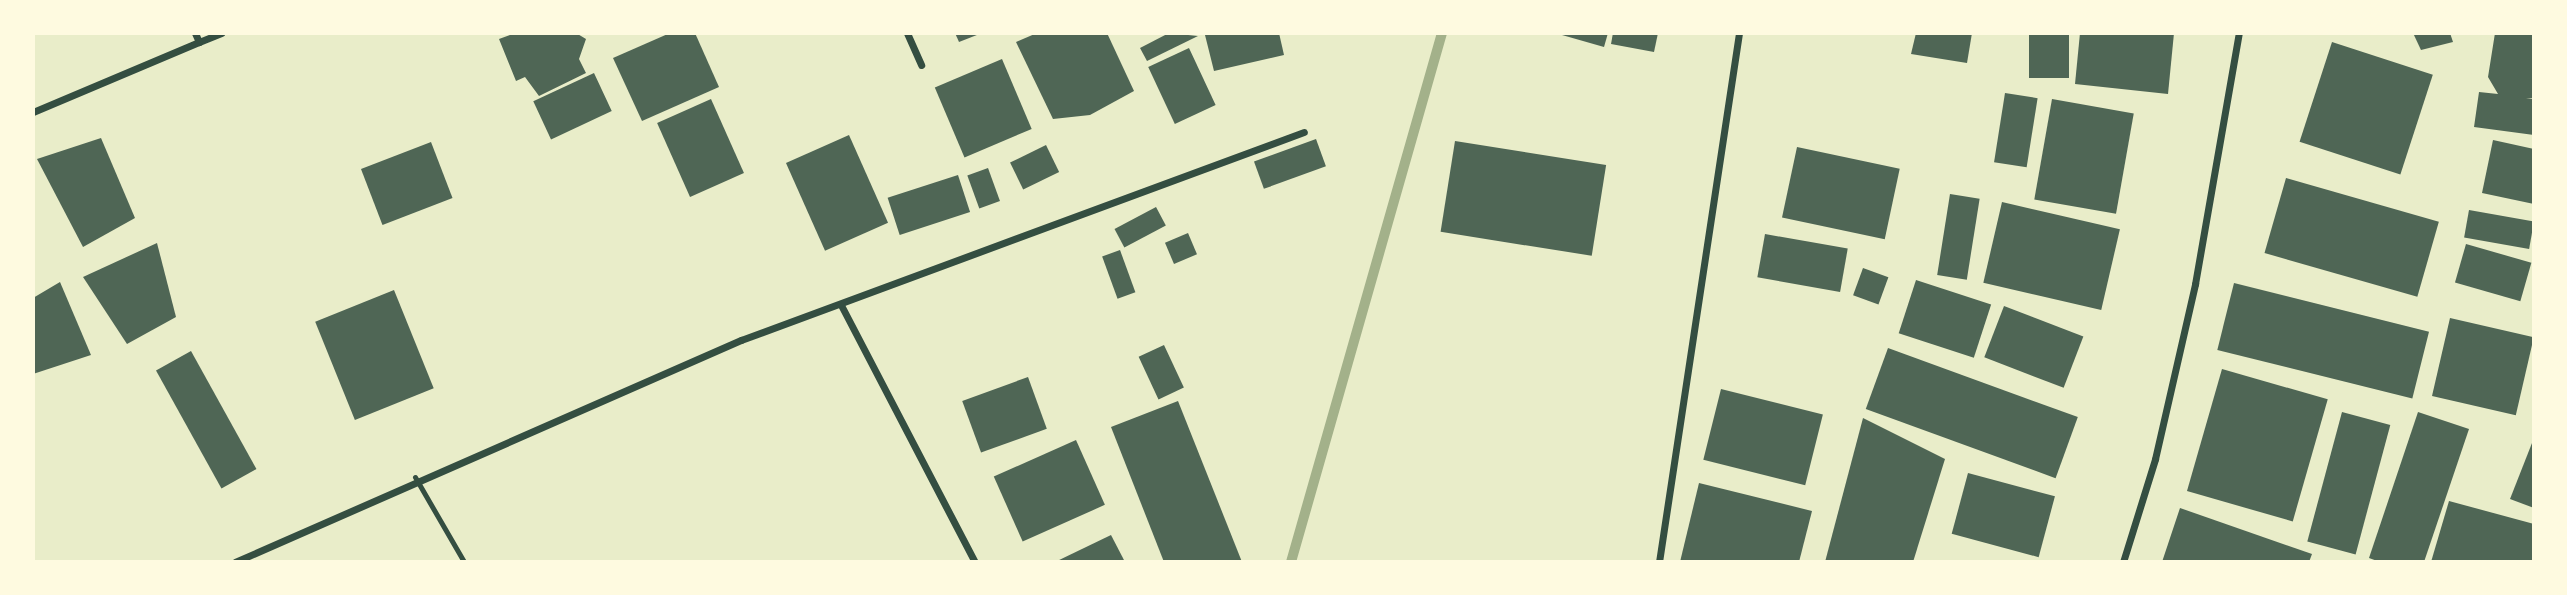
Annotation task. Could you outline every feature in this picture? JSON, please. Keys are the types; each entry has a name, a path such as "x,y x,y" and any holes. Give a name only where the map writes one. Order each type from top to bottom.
{"street":[{"path":"195,33 199,41"},
{"path":"33,112 221,33"},
{"path":"907,33 921,65"},
{"path":"1659,562 1739,33"},
{"path":"2123,562 2155,459 2195,284 2239,33"},
{"path":"235,562 415,477 741,340 1304,132"},
{"path":"841,304 975,562"}],"lane":[{"path":"415,477 464,562"}],"building":[{"path":"515,33 576,33 586,39 579,59 586,73 539,96 525,77 516,81 499,39"},
{"path":"670,33 695,33 719,87 642,121 613,58"},
{"path":"955,33 982,33 959,42"},
{"path":"1037,33 1107,33 1134,91 1090,115 1053,119 1016,42"},
{"path":"1169,33 1198,36 1147,61 1140,48"},
{"path":"1279,33 1284,55 1214,71 1205,35"},
{"path":"1555,33 1608,33 1604,47"},
{"path":"1613,33 1658,33 1654,52 1611,44"},
{"path":"1916,33 1972,33 1967,63 1911,54"},
{"path":"2029,33 2069,33 2069,78 2029,78"},
{"path":"2080,33 2174,33 2168,94 2075,84"},
{"path":"2413,33 2450,33 2453,42 2421,50"},
{"path":"2495,33 2534,33 2534,98 2526,98 2534,99 2534,135 2474,127 2479,92 2498,94 2488,77"},
{"path":"2332,42 2433,75 2400,175 2300,142"},
{"path":"1189,48 1216,105 1175,124 1148,67"},
{"path":"1002,59 1032,129 964,157 935,88"},
{"path":"594,73 612,111 551,139 533,101"},
{"path":"2005,93 2038,98 2027,167 1994,162"},
{"path":"711,99 744,173 690,197 657,123"},
{"path":"2052,99 2134,113 2116,214 2034,199"},
{"path":"849,135 888,223 825,251 786,163"},
{"path":"101,138 135,218 83,247 37,159"},
{"path":"1316,139 1326,166 1264,189 1254,162"},
{"path":"2493,140 2534,149 2534,204 2482,193"},
{"path":"1455,141 1606,165 1592,256 1441,232"},
{"path":"431,142 453,198 382,225 361,169"},
{"path":"1046,145 1059,172 1023,189 1010,163"},
{"path":"1797,147 1900,169 1885,239 1782,217"},
{"path":"988,168 1000,201 979,208 967,176"},
{"path":"958,175 970,212 900,235 888,198"},
{"path":"2286,178 2439,222 2417,297 2265,253"},
{"path":"1950,194 1980,199 1967,280 1937,275"},
{"path":"2002,202 2120,229 2101,310 1983,283"},
{"path":"1156,207 1166,226 1124,248 1115,229"},
{"path":"2469,210 2534,221 2529,249 2464,238"},
{"path":"1188,233 1197,254 1174,264 1165,243"},
{"path":"1765,234 1848,249 1840,292 1757,277"},
{"path":"157,243 176,317 127,344 83,277"},
{"path":"2466,244 2531,263 2520,301 2455,282"},
{"path":"1120,250 1135,292 1118,299 1102,256"},
{"path":"1863,268 1888,277 1878,304 1853,295"},
{"path":"1916,280 1991,304 1974,358 1899,333"},
{"path":"60,282 91,355 33,374 33,298"},
{"path":"2234,283 2429,332 2412,399 2217,350"},
{"path":"394,290 434,388 355,420 315,322"},
{"path":"2004,306 2083,336 2064,388 1984,357"},
{"path":"2450,318 2534,337 2516,415 2432,396"},
{"path":"1164,345 1184,388 1158,399 1139,357"},
{"path":"1888,348 2078,417 2056,478 1866,409"},
{"path":"191,351 256,469 221,488 156,370"},
{"path":"2222,369 2328,399 2293,521 2187,491"},
{"path":"1028,377 1047,429 981,453 962,401"},
{"path":"1721,389 1823,414 1805,485 1703,460"},
{"path":"1178,401 1242,562 1164,562 1111,427"},
{"path":"2342,412 2390,425 2356,554 2307,541"},
{"path":"2418,412 2469,429 2424,562 2380,562 2369,558"},
{"path":"1863,418 1945,459 1913,562 1825,562"},
{"path":"1076,440 1105,505 1023,541 994,477"},
{"path":"2534,443 2534,508 2510,499"},
{"path":"1968,473 2055,496 2039,557 1952,534"},
{"path":"1699,483 1812,511 1799,562 1680,562"},
{"path":"2449,501 2534,524 2534,562 2431,562"},
{"path":"2180,508 2312,554 2309,562 2162,562"},
{"path":"1111,535 1125,562 1055,562"}],"waterway":[{"path":"1291,562 1442,33"}]}
